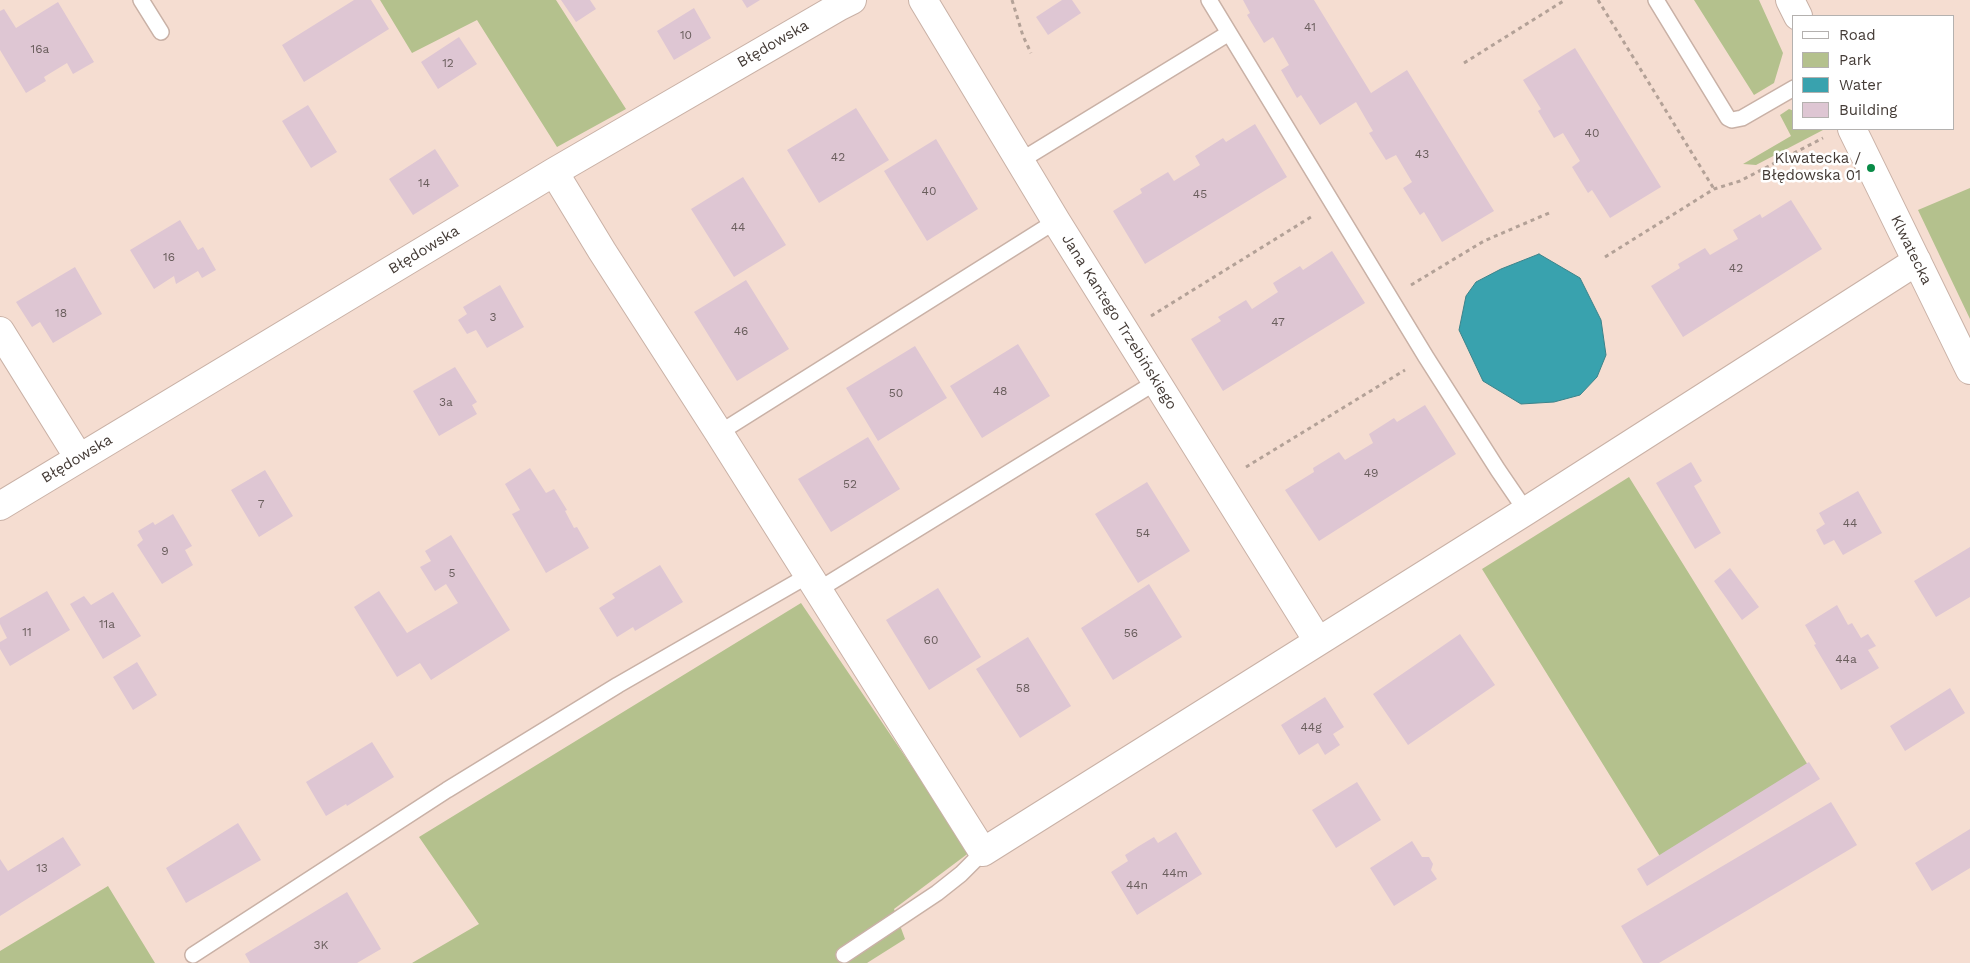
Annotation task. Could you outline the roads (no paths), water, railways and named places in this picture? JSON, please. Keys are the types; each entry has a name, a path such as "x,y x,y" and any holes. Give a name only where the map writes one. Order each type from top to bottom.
{"street":[{"name":"Błędowska","path":"0,506 554,172 852,0"},
{"name":"Jana Kantego Trzebińskiego","path":"923,0 1056,221 1318,641"},
{"path":"1790,0 1798,15"},
{"name":"Klwatecka","path":"1840,132 1917,261 1970,370"},
{"path":"554,172 602,251 720,433 983,852 1526,511 1917,261"},
{"path":"0,331 79,458"}],"lane":[{"path":"141,0 161,32"},
{"path":"1209,0 1426,356 1526,511"},
{"path":"1656,0 1728,118 1732,120 1742,118 1792,89"},
{"path":"1020,161 1229,33"},
{"path":"720,433 1056,221"},
{"path":"192,955 447,790 618,685 813,582 1156,382"},
{"path":"844,955 937,893 961,874 983,852"}],"water":[{"path":"1539,254 1580,278 1601,320 1606,355 1597,377 1580,395 1554,402 1521,404 1483,381 1459,330 1466,296 1476,282 1501,269"}],"place":[{"name":"Klwatecka / Błędowska 01","path":"1871,168"}]}
